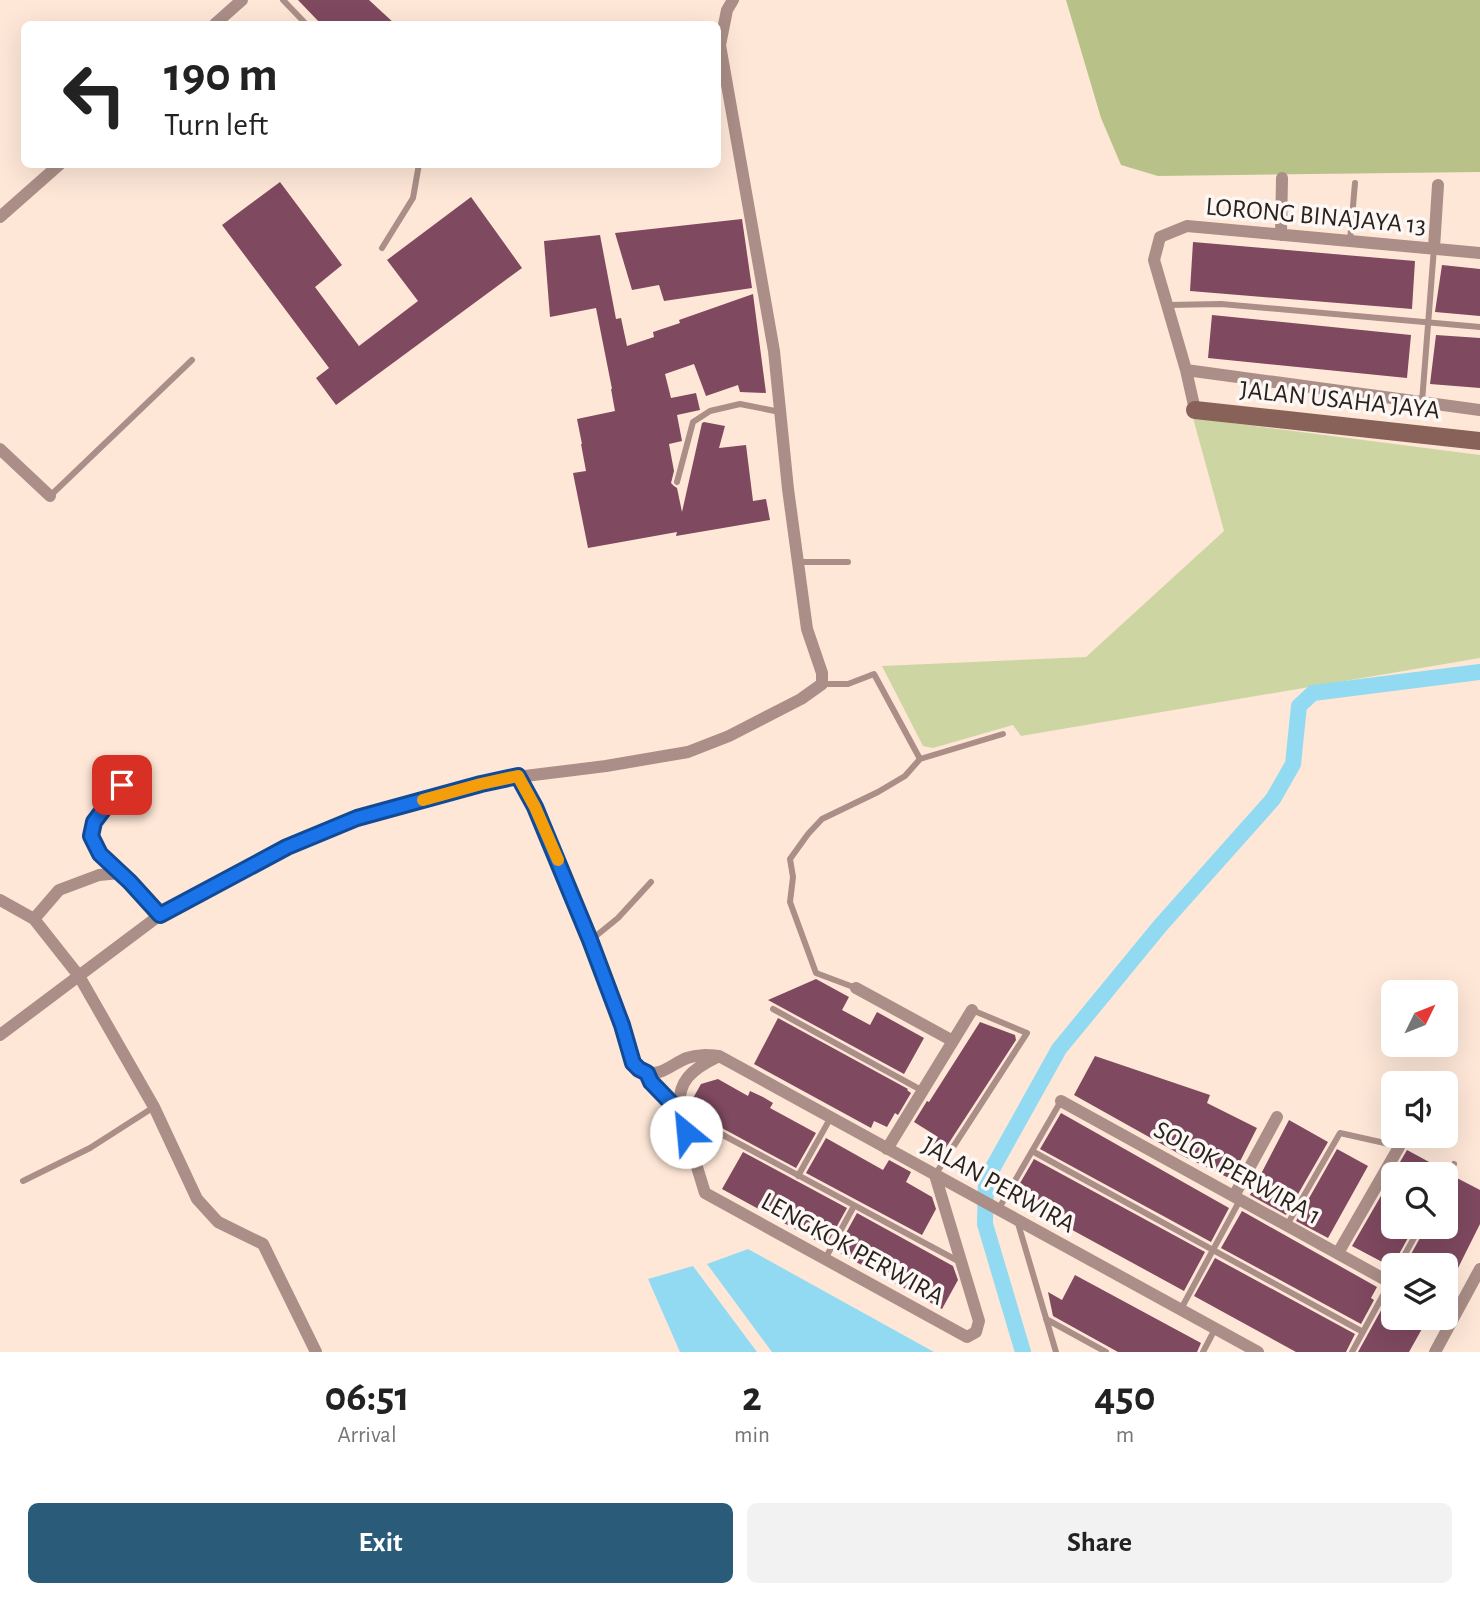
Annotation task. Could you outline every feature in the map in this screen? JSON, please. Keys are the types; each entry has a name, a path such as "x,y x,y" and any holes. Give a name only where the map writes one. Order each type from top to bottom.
{"street":[{"path":"218,21 242,0"},
{"path":"721,40 727,10 733,0"},
{"path":"0,1035 160,915 287,847 357,818 481,784 518,776 606,766 688,752 729,736 801,699 822,684 822,673 807,629 788,489 774,351 721,51"},
{"path":"0,217 55,168"},
{"path":"1281,235 1282,178"},
{"path":"1434,248 1438,185"},
{"name":"LORONG BINAJAYA 13","path":"1195,410 1154,260 1160,237 1187,226 1480,253"},
{"path":"1186,370 1480,410"},
{"name":"JALAN USAHA JAYA","path":"1195,410 1480,441"},
{"path":"0,449 50,496"},
{"path":"518,776 535,807 590,940 622,1025 633,1063 647,1073 664,1070 685,1058 701,1054 719,1056"},
{"path":"122,785 94,822 91,836 100,854 160,915"},
{"path":"34,919 60,890 99,876 120,873"},
{"path":"0,900 34,919 79,976 154,1107 197,1199 218,1222 263,1244 316,1352"},
{"path":"856,988 953,1041"},
{"path":"887,1149 972,1010"},
{"name":"JALAN PERWIRA","path":"719,1056 1258,1352"},
{"name":"LENGKOK PERWIRA","path":"719,1056 702,1064 690,1074 681,1088 678,1100 705,1193 967,1337 976,1332 979,1321 935,1175"},
{"name":"SOLOK PERWIRA 1","path":"1061,1101 1381,1275"},
{"path":"1237,1198 1278,1117"},
{"path":"1338,1253 1398,1148"},
{"path":"1458,1303 1480,1269"},
{"path":"1435,1352 1444,1330"}],"lane":[{"path":"283,0 303,21"},
{"path":"382,248 413,198 418,168"},
{"path":"1350,242 1355,183"},
{"path":"1422,402 1434,248"},
{"path":"1167,305 1221,304 1480,327"},
{"path":"50,496 192,360"},
{"path":"677,482 693,422 710,411 740,404 780,412"},
{"path":"797,562 848,562"},
{"path":"822,684 848,684 874,674 920,759"},
{"path":"856,988 816,973 790,902 793,877 790,859 807,834 822,819 905,776 920,759 1003,734"},
{"path":"590,940 618,918 651,883"},
{"path":"773,1009 923,1091"},
{"path":"935,1175 1027,1033 972,1010"},
{"path":"647,1073 651,1082 680,1112 962,1263"},
{"path":"999,1210 1061,1101"},
{"path":"23,1181 90,1148 154,1107"},
{"path":"798,1176 831,1117"},
{"path":"1287,1226 1340,1133 1381,1143"},
{"path":"1032,1151 1363,1332"},
{"path":"1180,1310 1213,1250 1237,1198"},
{"path":"825,1259 854,1206"},
{"path":"1017,1220 1056,1352"},
{"path":"1352,1352 1381,1300"},
{"path":"1046,1319 1106,1352"},
{"path":"1203,1352 1215,1329"}],"green space":[{"path":"1066,0 1480,0 1480,172 1158,176 1121,165 1101,118"},
{"path":"1193,418 1480,455 1480,658 1021,736 1013,725 933,748 923,746 882,666 1086,657 1224,531"}],"water":[{"path":"748,1249 934,1352 772,1352 707,1264"},
{"path":"693,1266 757,1352 680,1352 648,1279"}],"building":[{"path":"298,0 369,0 392,21 318,21"},
{"path":"280,182 342,265 315,287 359,346 418,301 387,260 471,197 522,268 336,405 316,378 329,368 222,225"},
{"path":"742,219 752,288 664,301 659,285 632,290 615,233"},
{"path":"600,235 616,319 621,318 627,346 654,337 653,332 680,323 679,320 753,294 766,393 740,392 738,385 706,396 694,364 665,374 671,398 696,393 700,410 677,415 682,441 669,444 674,471 671,483 677,488 682,512 702,423 725,426 719,448 746,445 753,501 766,499 770,520 676,536 677,532 588,548 573,473 586,471 577,419 615,411 612,389 596,308 550,317 544,241"},
{"path":"1193,242 1415,261 1412,309 1190,291"},
{"path":"1442,265 1480,269 1480,316 1435,312"},
{"path":"1212,315 1411,335 1407,378 1208,358"},
{"path":"1436,335 1480,338 1480,388 1430,384"},
{"path":"816,979 849,997 842,1010 870,1025 877,1012 924,1038 904,1074 768,1000"},
{"path":"778,1018 908,1089 911,1093 898,1115 895,1113 887,1127 874,1121 871,1128 754,1064"},
{"path":"980,1022 1015,1035 1016,1040 943,1152 933,1146 938,1137 914,1122"},
{"path":"1095,1056 1210,1095 1207,1103 1257,1128 1231,1179 1183,1156 1074,1095"},
{"path":"718,1079 748,1096 750,1091 763,1097 773,1103 770,1108 816,1133 796,1168 694,1113 692,1100 701,1084"},
{"path":"1061,1113 1229,1208 1211,1242 1040,1149"},
{"path":"1289,1120 1328,1142 1286,1215 1250,1195"},
{"path":"826,1138 883,1170 889,1160 911,1172 906,1182 932,1197 936,1209 922,1235 806,1173"},
{"path":"1337,1149 1368,1166 1328,1238 1296,1221"},
{"path":"1407,1150 1429,1162 1400,1162"},
{"path":"743,1152 847,1208 826,1246 722,1189"},
{"path":"1034,1159 1205,1252 1184,1291 1012,1197"},
{"path":"1458,1179 1480,1190 1480,1224 1458,1268 1458,1253 1412,1253 1419,1239 1458,1239"},
{"path":"1381,1196 1381,1239 1407,1239 1400,1253 1381,1253 1381,1261 1352,1246"},
{"path":"1242,1211 1377,1287 1371,1298 1374,1300 1361,1324 1221,1248"},
{"path":"857,1213 953,1266 958,1280 942,1309 836,1251"},
{"path":"1215,1258 1355,1334 1346,1352 1296,1352 1194,1296"},
{"path":"1075,1275 1201,1343 1197,1352 1118,1352 1053,1316 1048,1292 1062,1300"},
{"path":"1381,1310 1381,1330 1421,1330 1409,1352 1358,1352"}],"waterway":[{"path":"1023,1352 985,1224 986,1180 1059,1049 1160,926 1273,799 1293,764 1299,706 1313,693 1480,672"}],"slow traffic":[{"path":"423,800 518,776 558,860"}],"route":[{"path":"122,785 94,822 91,836 100,854 160,915 287,847 357,818 518,776 535,807 590,940 622,1025 633,1063 647,1073 651,1082 680,1112 686,1132"}]}
